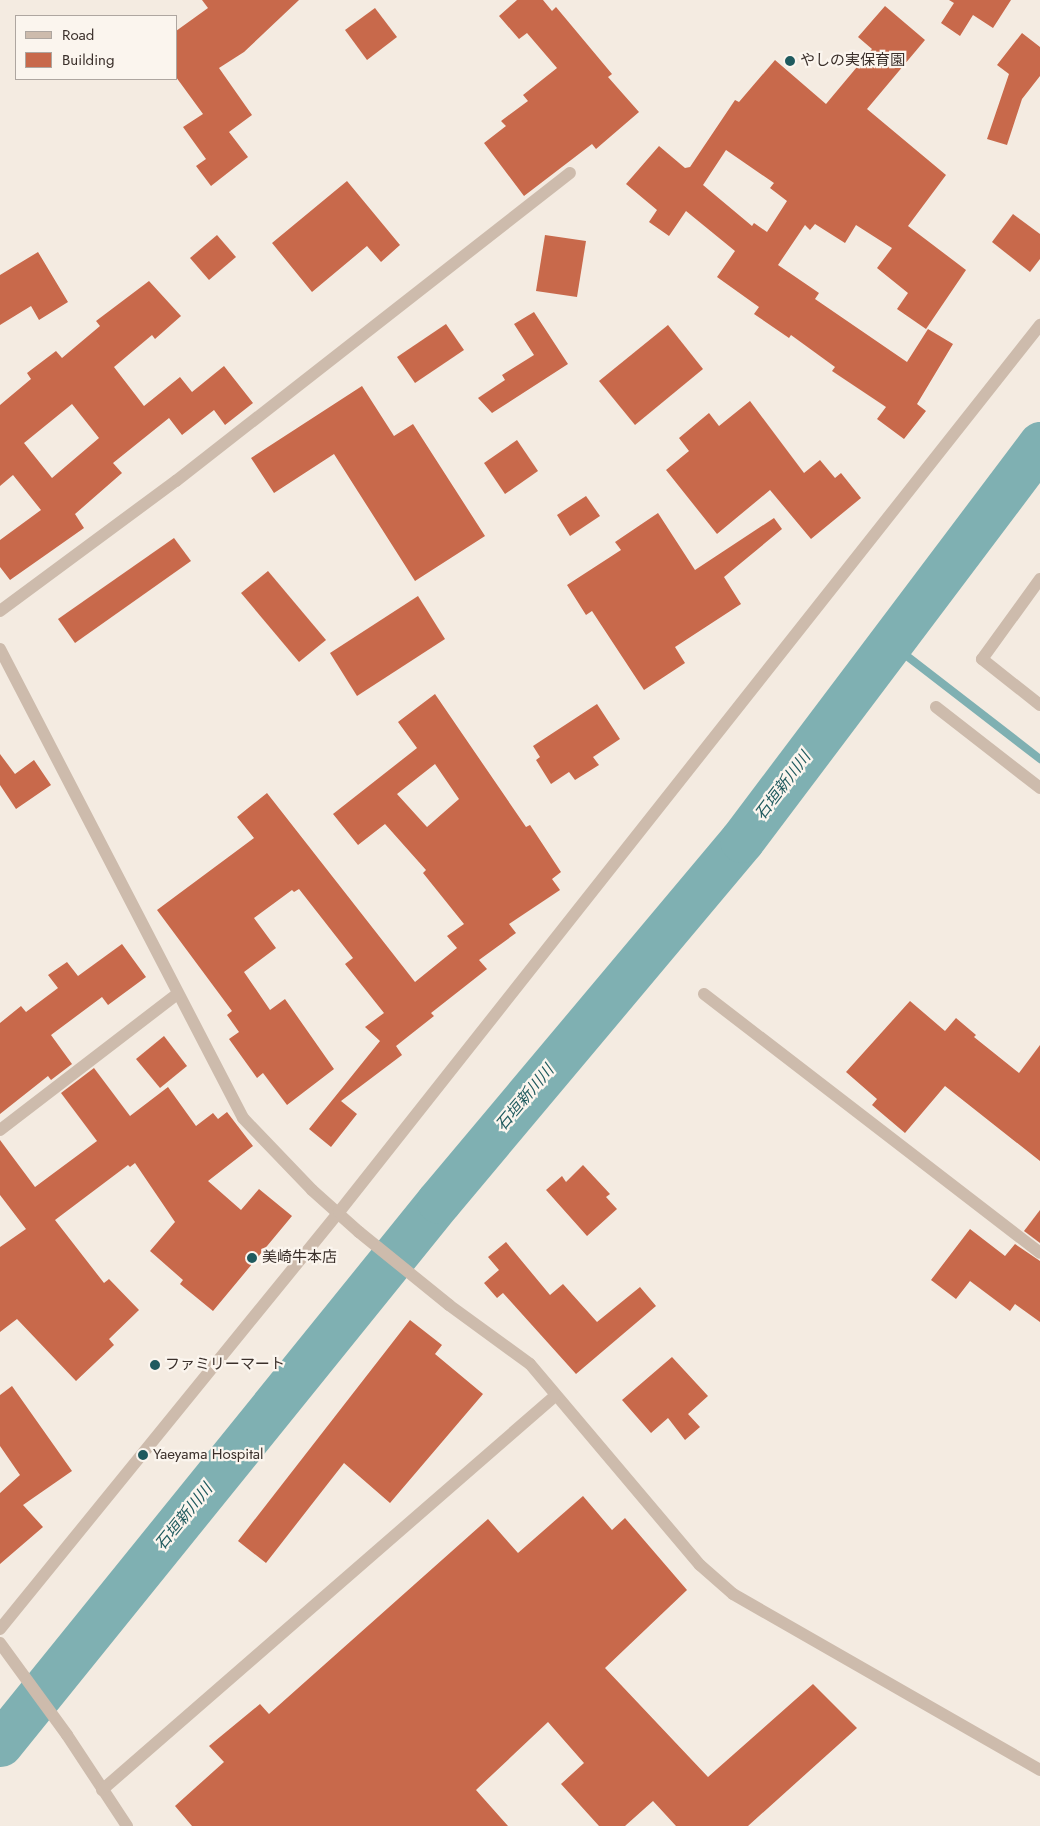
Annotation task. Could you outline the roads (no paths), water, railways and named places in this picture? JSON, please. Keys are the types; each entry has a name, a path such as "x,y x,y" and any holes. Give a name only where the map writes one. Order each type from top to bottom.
{"street":[{"path":"0,611 176,481 570,173"},
{"path":"0,1629 339,1212 1040,325"},
{"path":"1040,579 982,659 1040,705"},
{"path":"0,649 177,994 243,1118 312,1190 339,1212 359,1232 449,1305 530,1364 555,1396 700,1565 733,1594 1040,1770"},
{"path":"936,707 1040,788"},
{"path":"0,1130 177,994"},
{"path":"704,994 1040,1253"},
{"path":"102,1790 555,1396"},
{"path":"0,1643 67,1735 127,1826"}],"waterway":[{"name":"石垣新川川","path":"0,1744 439,1201 742,840 1040,444"},
{"path":"890,643 1040,759"}],"place":[{"name":"やしの実保育園","path":"790,61"},
{"name":"美崎牛本店","path":"252,1258"},
{"name":"ファミリーマート","path":"155,1365"},
{"name":"Yaeyama Hospital","path":"143,1455"}]}
